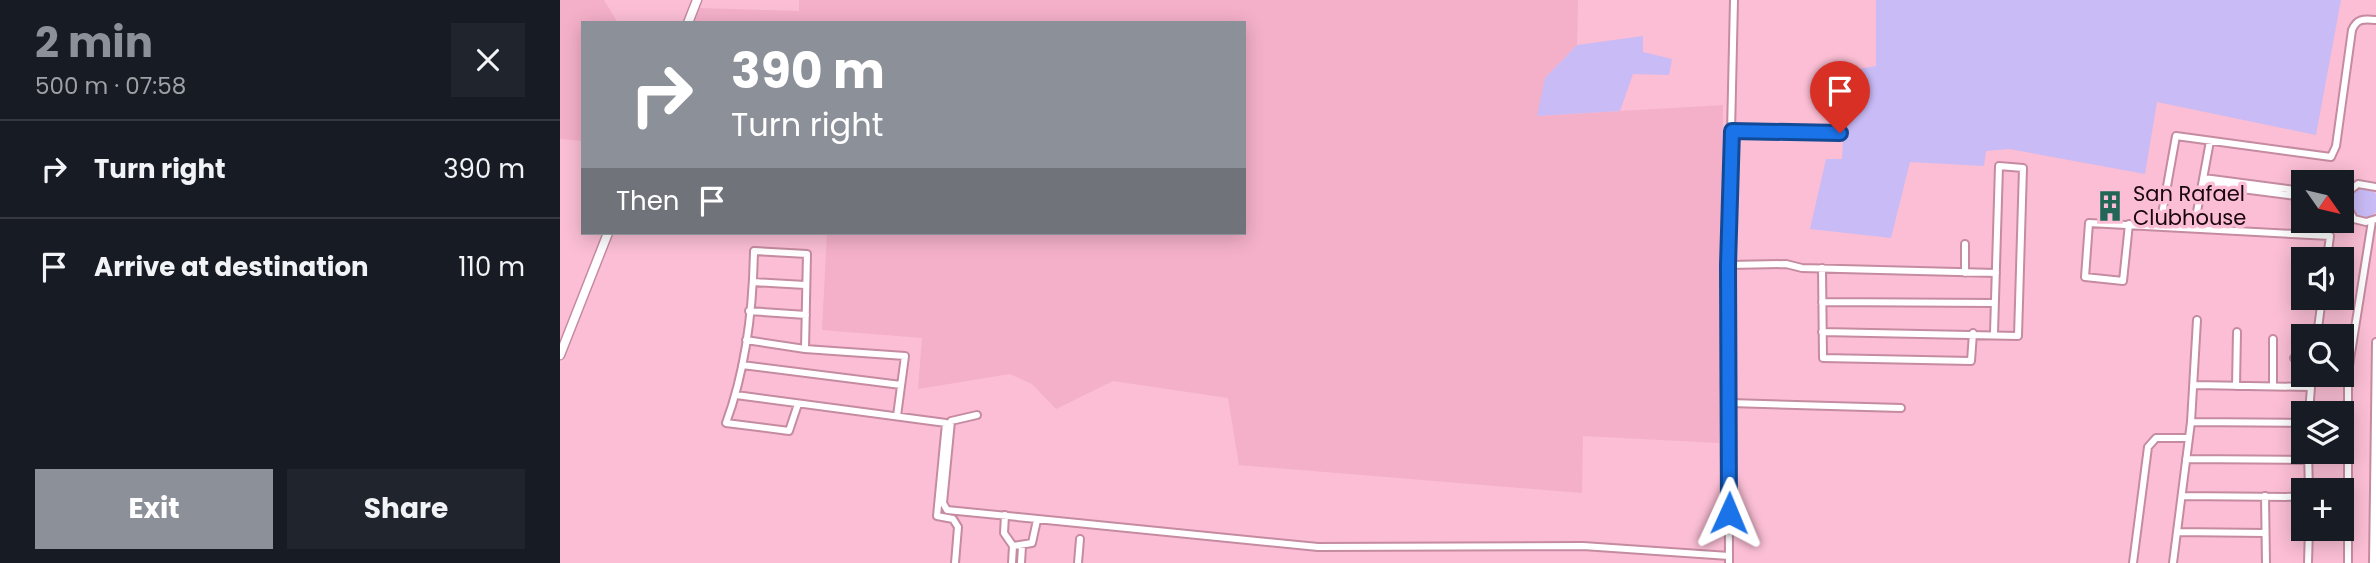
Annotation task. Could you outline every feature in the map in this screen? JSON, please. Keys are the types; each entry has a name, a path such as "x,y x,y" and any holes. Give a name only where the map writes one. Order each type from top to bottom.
{"street":[{"path":"689,21 697,0"},
{"path":"977,415 951,421 943,503 947,510 1318,547 1583,546 1729,559 1728,265 1734,0"},
{"path":"2160,225 2176,136 2332,157 2336,146 2352,30 2356,22 2362,19 2376,20"},
{"path":"1732,131 1840,133"},
{"path":"2194,228 2210,141"},
{"path":"1822,332 2018,335 2023,168 1999,166 1994,334"},
{"path":"2204,181 2291,190"},
{"path":"2204,181 2291,195"},
{"path":"2354,189 2358,184 2376,186"},
{"path":"2354,219 2374,220 2354,324"},
{"path":"2129,224 2123,281 2085,276 2089,223 2129,224 2160,225 2330,236 2329,247"},
{"path":"560,355 607,235"},
{"path":"1965,244 1965,272"},
{"path":"797,404 789,431 726,423 736,395 742,365 754,282 754,251 807,254 805,349"},
{"path":"1728,265 1786,264 1822,268 1996,273"},
{"path":"1822,268 1823,358 1971,362 1973,333"},
{"path":"754,282 805,285"},
{"path":"1822,302 1994,303"},
{"path":"749,312 806,315"},
{"path":"2173,563 2192,422 2197,320"},
{"path":"2236,386 2237,332"},
{"path":"2273,339 2273,386"},
{"path":"746,340 805,349 905,356 897,416"},
{"path":"2373,563 2376,476 2373,384 2376,342"},
{"path":"742,365 901,385"},
{"path":"2195,385 2291,386"},
{"path":"2309,387 2309,401"},
{"path":"2345,387 2345,478"},
{"path":"736,395 946,423 937,516 953,519 958,527 955,563"},
{"path":"1730,403 1901,408"},
{"path":"2192,422 2291,423"},
{"path":"2133,563 2148,447 2156,438 2189,438"},
{"path":"2186,459 2291,460"},
{"path":"2182,496 2291,497"},
{"path":"2265,496 2266,563"},
{"path":"1005,515 1004,533 1013,546 1012,563"},
{"path":"1013,546 1032,543 1036,537 1037,520"},
{"path":"2177,532 2265,533"},
{"path":"1078,563 1080,539"},
{"path":"2308,563 2309,541"},
{"path":"2347,541 2348,563"},
{"path":"1021,563 1022,546"}],"shaded area":[{"path":"560,0 604,0 617,21 581,21 581,141 560,139"},
{"path":"799,0 1578,0 1577,45 1545,78 1538,116 1723,105 1719,443 1583,436 1582,493 1239,465 1228,398 1113,381 1056,409 1032,384 1010,374 918,389 922,338 822,330 827,235 1246,235 1246,21 695,21 700,8 799,11"},
{"path":"1876,0 2341,0 2316,135 2157,102 2145,174 2009,149 1986,151 1984,166 1910,162 1891,238 1810,229 1826,159 1842,159 1847,71 1876,66"},
{"path":"1643,36 1643,52 1672,59 1669,75 1633,74 1620,111 1537,116 1545,78 1577,45"},
{"path":"2358,189 2370,189 2377,196 2377,210 2370,217 2358,217 2354,213 2354,193"}],"place":[{"name":"San Rafael Clubhouse","path":"2110,206"}],"route":[{"path":"1729,513 1728,265 1732,131 1840,133"}]}
